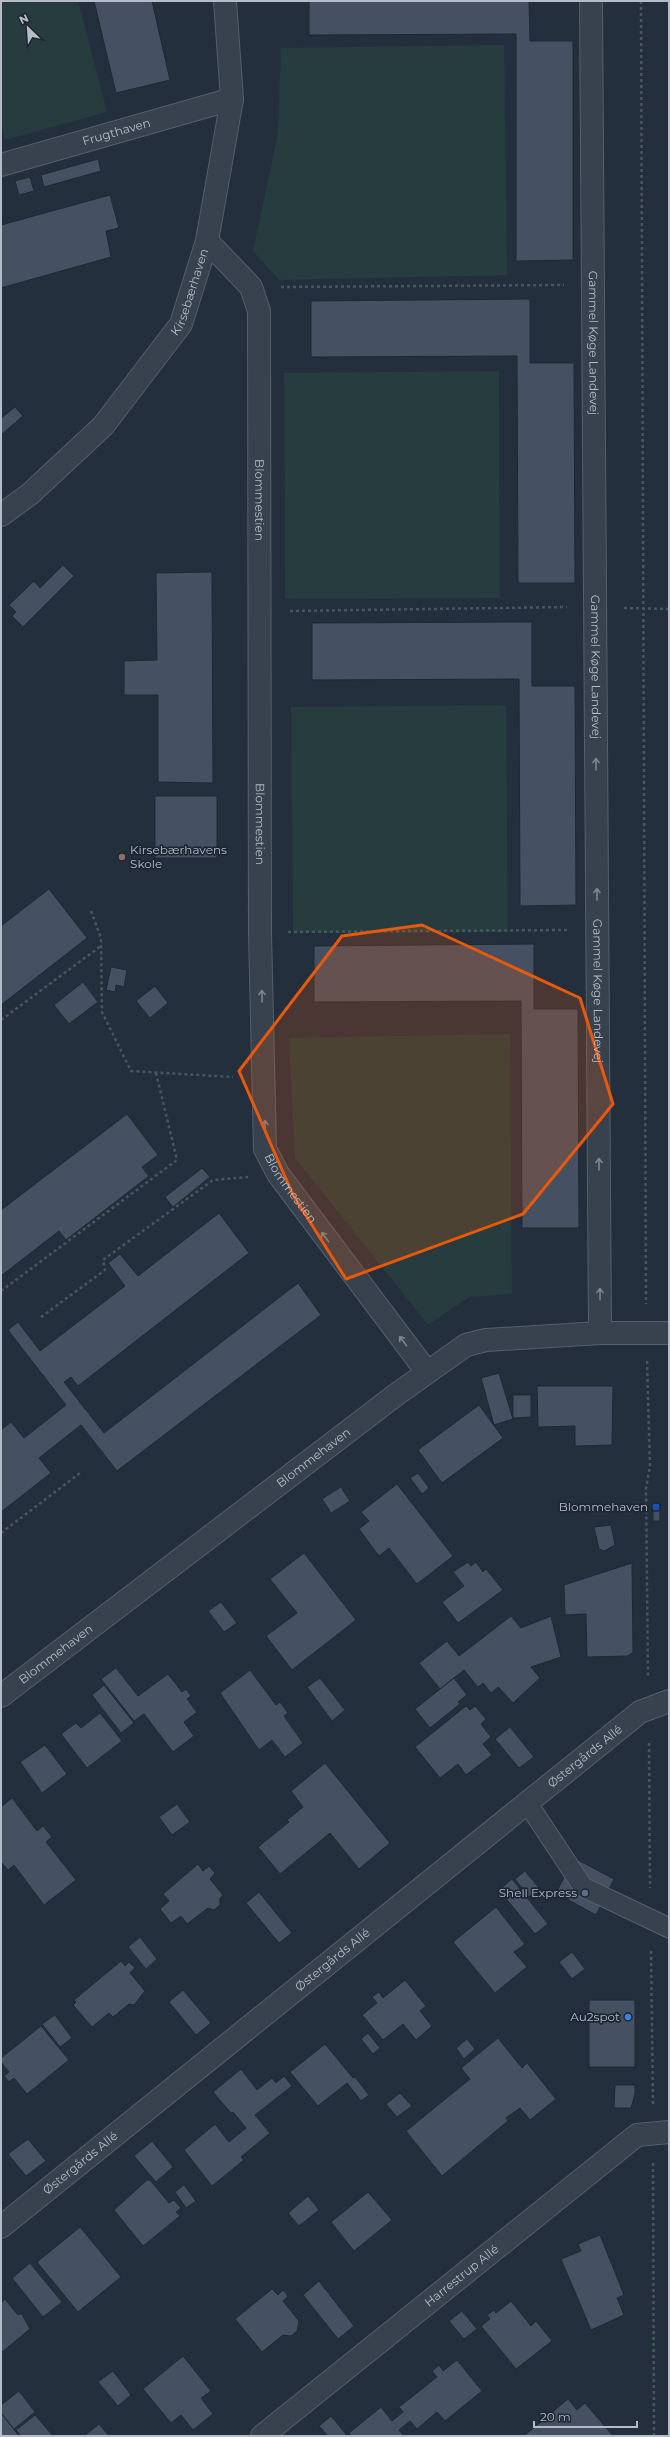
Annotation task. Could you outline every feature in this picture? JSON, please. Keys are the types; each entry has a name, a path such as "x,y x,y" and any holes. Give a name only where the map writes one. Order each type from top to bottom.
{"street":[{"name":"Kirsebærhaven","path":"1,515 30,494 103,426 181,324 208,241 232,100 225,1"},
{"name":"Gammel Køge Landevej","path":"591,1 600,1333"},
{"name":"Frugthaven","path":"1,165 232,100"},
{"name":"Blommestien","path":"208,241 251,287 259,311 260,932 265,1149 278,1174 427,1372"},
{"name":"Blommehaven","path":"1,1696 427,1372 466,1345 486,1340 600,1333 669,1333"},
{"name":"Østergårds Allé","path":"1,2227 528,1804 640,1712 669,1701"},
{"name":"Harrestrup Allé","path":"262,2436 637,2135 661,2132"}],"lane":[{"path":"528,1804 583,1887 669,1928"}],"path":[{"path":"641,1 646,1334 650,1466 646,1488 650,1919 661,2132 654,2436"},
{"path":"251,287 593,285"},
{"path":"260,612 595,607 669,609"},
{"path":"91,911 101,938 102,1012 131,1071 264,1079"},
{"path":"260,932 598,930"},
{"path":"1,1020 101,946"},
{"path":"1,1291 177,1160 156,1073"},
{"path":"41,1317 105,1270 103,1260 213,1180 278,1174"},
{"path":"1,1533 80,1473"}],"highlighted area":[{"path":"422,925 580,998 613,1104 523,1214 346,1279 293,1195 239,1071 342,936"}],"green space":[{"path":"1,1 78,1 107,112 5,140 1,124"},
{"path":"504,45 507,275 279,280 253,251 278,133 281,48"},
{"path":"499,371 500,598 285,599 284,373"},
{"path":"506,705 508,932 293,933 291,707"},
{"path":"510,1034 512,1294 469,1297 428,1325 295,1158 289,1038"}],"building":[{"path":"94,1 152,1 170,80 116,93"},
{"path":"309,1 529,1 530,41 573,41 573,260 516,261 516,34 309,35"},
{"path":"98,159 101,171 44,187 41,175"},
{"path":"30,177 34,191 19,195 15,181"},
{"path":"110,195 119,228 106,231 111,257 1,288 1,225"},
{"path":"530,299 530,363 574,363 575,583 518,583 517,356 311,357 311,301"},
{"path":"15,407 23,416 1,435 1,418"},
{"path":"63,565 74,576 23,627 12,616 16,612 9,605 34,581 40,588"},
{"path":"212,572 213,783 158,782 158,695 124,695 124,661 157,660 156,573"},
{"path":"532,622 532,686 575,686 576,905 520,906 519,679 312,680 312,623"},
{"path":"155,796 217,796 217,858 155,858"},
{"path":"49,889 87,938 1,1005 1,926"},
{"path":"534,944 534,1009 578,1009 579,1228 522,1228 521,1001 314,1002 314,946"},
{"path":"111,967 127,970 124,987 116,985 115,992 106,990"},
{"path":"83,982 98,1002 69,1024 54,1005"},
{"path":"155,986 168,1003 150,1018 136,1001"},
{"path":"127,1114 158,1155 142,1167 149,1176 66,1240 59,1231 1,1276 1,1210"},
{"path":"202,1168 210,1177 173,1207 165,1197"},
{"path":"219,1213 249,1253 78,1386 71,1377 64,1382 104,1433 298,1283 321,1315 117,1471 81,1425 39,1458 51,1473 1,1512 1,1430 11,1422 24,1438 66,1405 8,1330 18,1322 40,1351 125,1286 108,1263 120,1254 138,1276"},
{"path":"499,1373 513,1419 494,1425 481,1378"},
{"path":"537,1386 613,1386 612,1445 575,1446 575,1426 538,1427"},
{"path":"513,1395 531,1395 531,1417 513,1418"},
{"path":"479,1405 503,1438 442,1483 418,1450"},
{"path":"418,1473 429,1488 422,1494 410,1478"},
{"path":"397,1484 453,1556 417,1584 389,1548 379,1556 359,1529 369,1521 361,1512"},
{"path":"341,1487 350,1501 331,1513 322,1499"},
{"path":"653,1508 660,1508 660,1521 653,1521"},
{"path":"611,1525 615,1545 604,1551 599,1549 594,1527"},
{"path":"304,1553 356,1620 292,1670 266,1636 297,1613 270,1579"},
{"path":"468,1562 471,1566 476,1562 483,1572 486,1569 503,1590 458,1623 442,1602 464,1586 453,1572"},
{"path":"632,1563 633,1652 628,1656 587,1657 586,1614 565,1615 564,1585"},
{"path":"221,1602 237,1623 224,1632 208,1611"},
{"path":"511,1616 521,1628 551,1616 561,1657 531,1667 540,1678 513,1703 498,1687 491,1693 483,1683 478,1687 464,1670 440,1689 419,1663 447,1641 459,1656"},
{"path":"116,1668 138,1696 168,1674 182,1692 186,1689 191,1696 187,1699 197,1712 184,1722 194,1736 173,1752 144,1714 134,1721 101,1679"},
{"path":"250,1670 276,1705 280,1702 288,1713 284,1716 303,1743 285,1757 272,1740 259,1750 220,1693"},
{"path":"320,1678 345,1710 332,1721 307,1687"},
{"path":"454,1678 467,1695 458,1702 460,1704 430,1728 415,1709"},
{"path":"104,1685 134,1723 121,1733 92,1695"},
{"path":"466,1706 470,1710 475,1706 486,1719 481,1724 491,1737 483,1744 492,1755 466,1775 458,1764 440,1778 415,1747"},
{"path":"100,1713 122,1741 87,1768 61,1734 76,1723 81,1728"},
{"path":"510,1727 534,1757 519,1768 495,1739"},
{"path":"45,1745 67,1774 42,1793 20,1762"},
{"path":"325,1763 390,1843 359,1869 330,1833 280,1874 258,1847 289,1822 287,1820 303,1807 291,1791"},
{"path":"12,1798 37,1831 43,1826 52,1837 46,1842 76,1880 44,1905 14,1865 8,1870 1,1862 1,1807"},
{"path":"177,1804 190,1822 172,1835 159,1817"},
{"path":"574,1858 614,1879 596,1915 556,1893"},
{"path":"198,1864 203,1871 209,1866 215,1873 210,1879 223,1895 220,1898 220,1905 214,1910 208,1908 187,1924 181,1916 171,1923 160,1909 169,1901 163,1894"},
{"path":"525,1871 539,1888 529,1897 515,1879"},
{"path":"512,1879 548,1924 535,1934 499,1890"},
{"path":"259,1892 292,1933 279,1943 246,1903"},
{"path":"496,1907 525,1944 514,1952 527,1967 495,1993 453,1942"},
{"path":"140,1937 157,1959 146,1969 128,1947"},
{"path":"572,1952 585,1969 572,1979 559,1962"},
{"path":"121,1961 125,1966 129,1962 135,1968 130,1973 145,1991 134,2005 129,2004 113,2017 109,2013 92,2027 73,2005 76,2002 74,2000"},
{"path":"405,1980 426,2006 420,2011 432,2026 416,2040 403,2024 383,2040 362,2015 377,2003 372,1997 379,1992 383,1998"},
{"path":"183,1990 211,2023 196,2035 169,2002"},
{"path":"589,2000 635,2000 635,2067 589,2067"},
{"path":"55,2015 72,2038 60,2047 42,2024"},
{"path":"41,2026 69,2060 27,2094 14,2078 9,2082 4,2076 9,2072 1,2062 1,2058"},
{"path":"368,2033 380,2048 373,2054 361,2039"},
{"path":"498,2038 522,2068 527,2063 556,2099 530,2120 520,2108 506,2118 508,2121 442,2176 406,2131 470,2079 461,2068"},
{"path":"467,2039 475,2049 464,2059 456,2048"},
{"path":"325,2044 369,2095 361,2101 347,2083 318,2106 290,2072"},
{"path":"241,2069 257,2090 272,2078 276,2083 284,2076 292,2086 255,2115 270,2133 241,2157 244,2160 212,2186 184,2150 215,2124 229,2142 246,2128 233,2112 231,2113 213,2092"},
{"path":"615,2085 635,2085 635,2094 631,2108 614,2108"},
{"path":"400,2093 412,2106 397,2117 386,2104"},
{"path":"28,2139 46,2161 26,2176 8,2154"},
{"path":"152,2141 173,2167 156,2182 134,2156"},
{"path":"147,2180 150,2180 169,2203 174,2200 181,2208 176,2212 180,2216 143,2246 114,2210"},
{"path":"184,2185 196,2201 186,2208 175,2192"},
{"path":"368,2192 392,2220 354,2251 331,2222"},
{"path":"308,2196 319,2210 299,2226 288,2213"},
{"path":"80,2227 121,2277 78,2312 37,2262"},
{"path":"600,2235 624,2295 617,2298 624,2315 591,2330 561,2259 581,2251 578,2244"},
{"path":"30,2263 62,2302 43,2317 12,2278"},
{"path":"319,2281 354,2326 338,2339 303,2295"},
{"path":"272,2289 278,2295 283,2290 288,2296 283,2301 299,2321 297,2331 291,2336 283,2335 262,2352 235,2319"},
{"path":"5,2299 17,2314 22,2314 30,2329 1,2353 1,2303"},
{"path":"511,2301 531,2326 536,2321 552,2341 516,2369 481,2326 490,2319 487,2315 494,2310 496,2313"},
{"path":"462,2311 477,2329 464,2339 449,2321"},
{"path":"183,2356 211,2391 201,2398 213,2414 193,2430 181,2415 171,2423 143,2389"},
{"path":"457,2360 482,2391 445,2421 437,2412 417,2429 410,2421 399,2430 404,2436 351,2436 349,2433 381,2407 392,2421 403,2412 399,2407 437,2377 432,2371 439,2365 443,2371"},
{"path":"113,2371 131,2395 118,2406 98,2382"},
{"path":"19,2391 35,2412 14,2429 1,2413 1,2405"},
{"path":"568,2399 577,2410 585,2403 613,2436 524,2436"},
{"path":"1,2413 19,2436 1,2436"},
{"path":"35,2415 53,2436 21,2436 16,2430"},
{"path":"331,2416 346,2434 344,2436 328,2436 319,2426"},
{"path":"99,2424 109,2436 84,2436"}],"place":[{"name":"Kirsebærhavens Skole","path":"122,857"},
{"name":"Blommehaven","path":"656,1507"},
{"name":"Shell Express","path":"585,1893"},
{"name":"Au2spot","path":"628,2017"}]}
